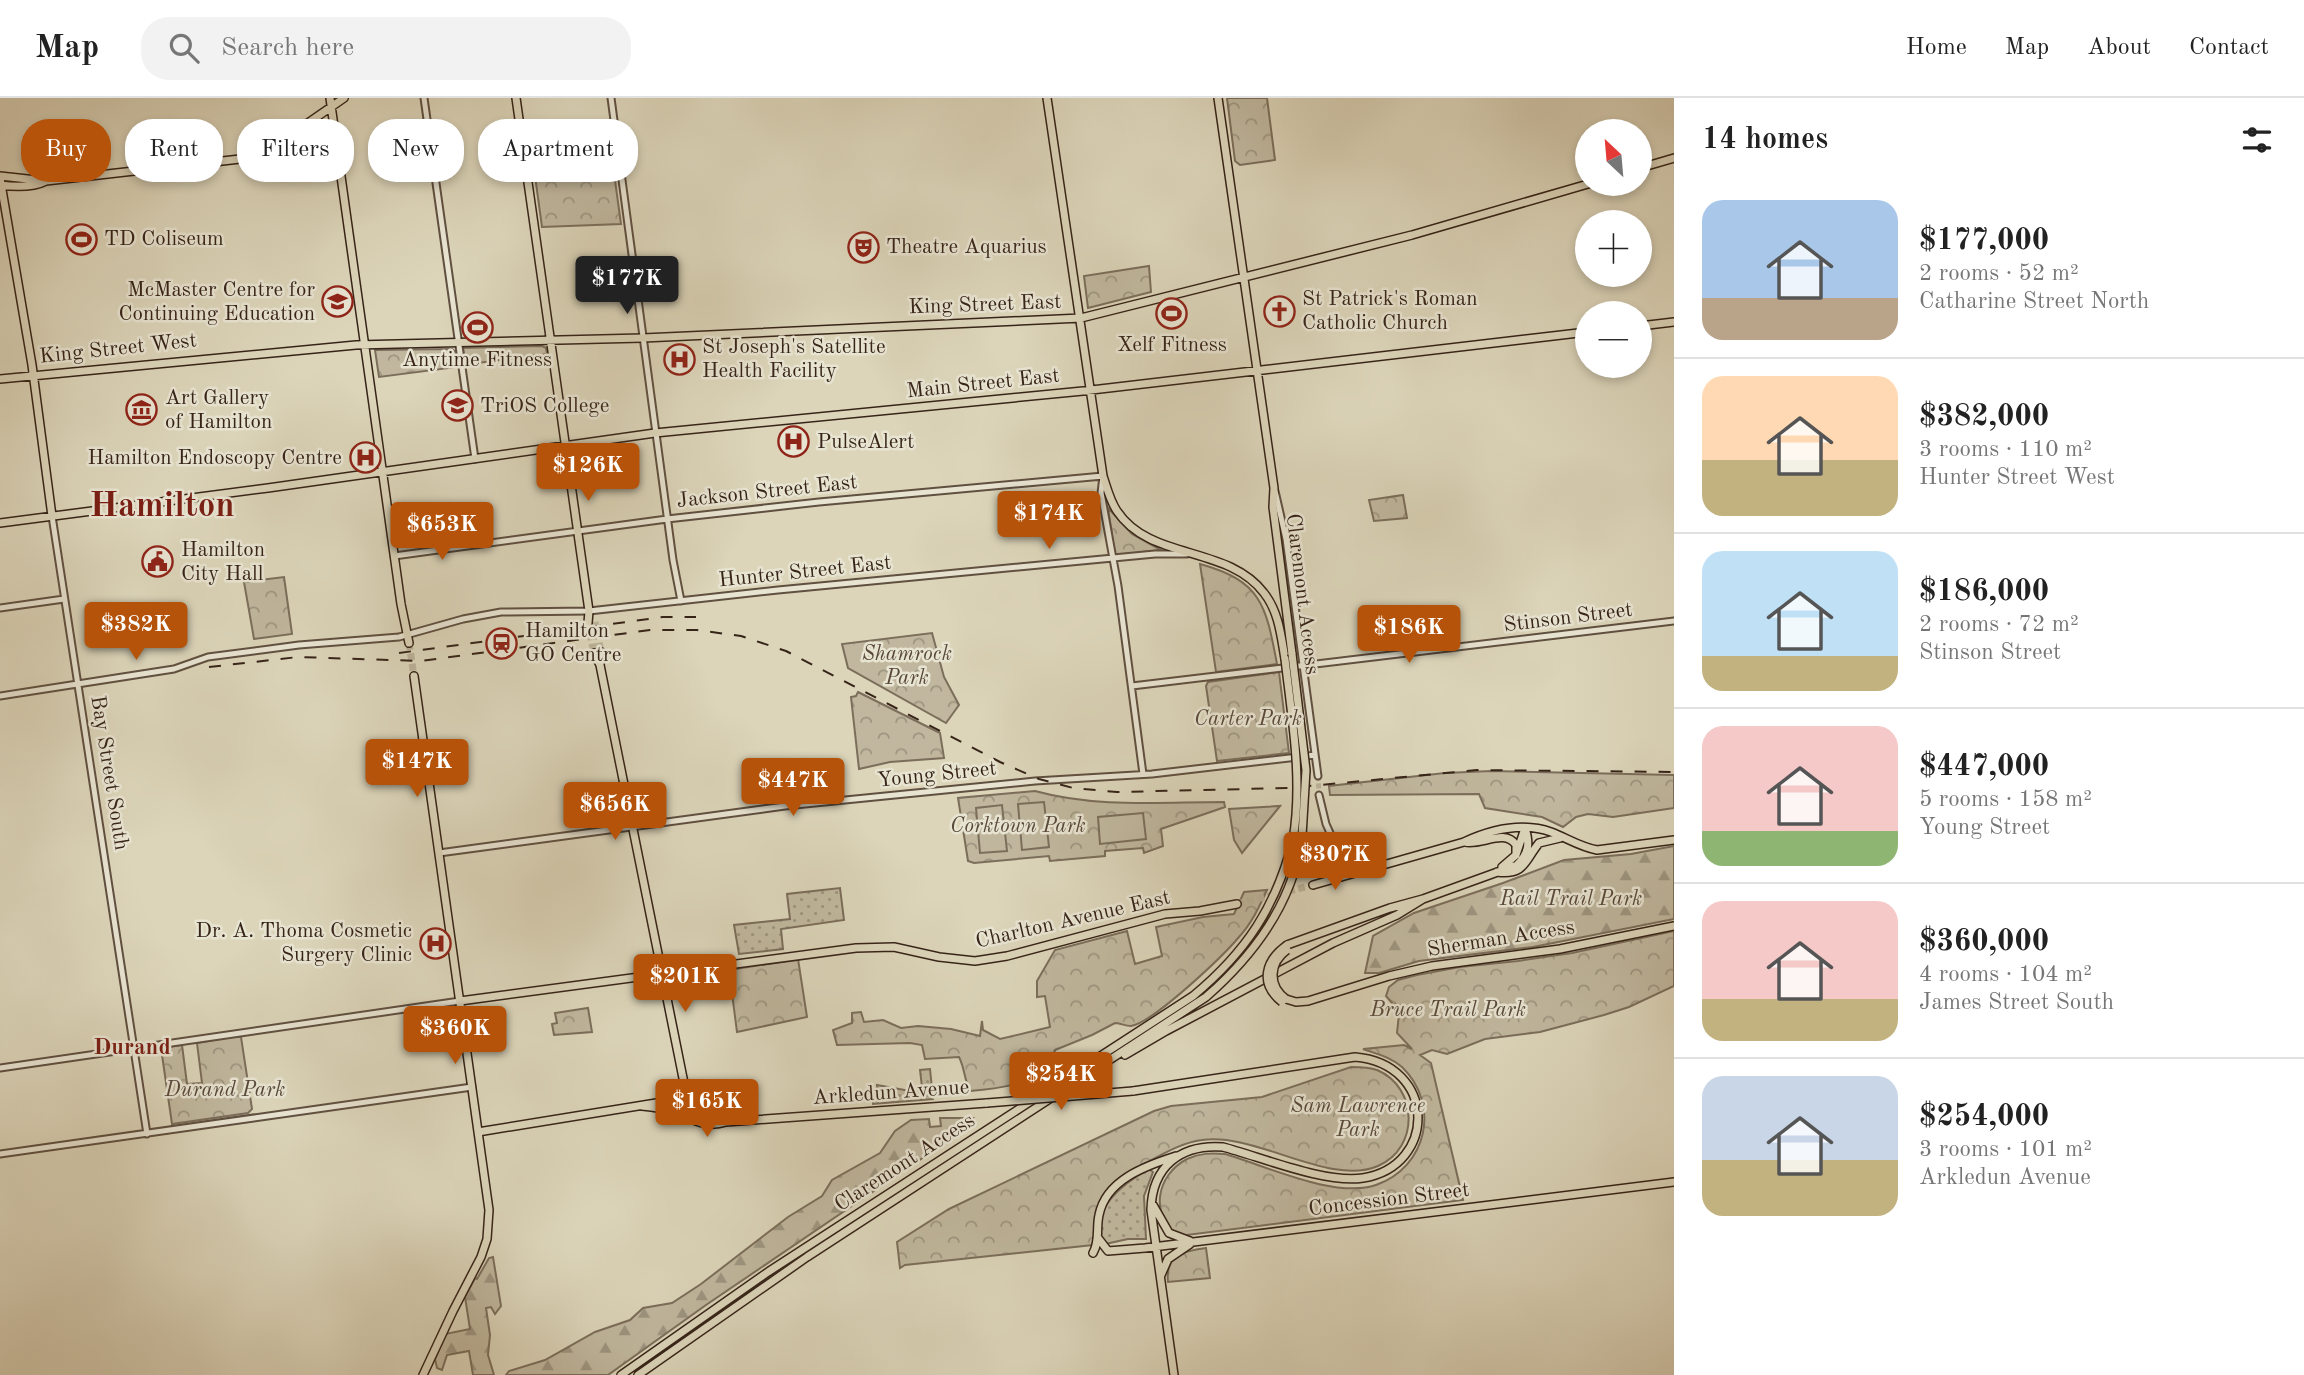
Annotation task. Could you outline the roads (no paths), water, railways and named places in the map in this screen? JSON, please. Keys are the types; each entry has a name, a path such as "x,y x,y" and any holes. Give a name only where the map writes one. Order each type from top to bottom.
{"main road":[{"path":"330,98 408,639"},
{"path":"0,181 40,185 46,181 240,159 274,146 344,98"},
{"path":"516,98 591,622"},
{"name":"Claremont Access","path":"621,1375 768,1272 1193,996 1230,962 1258,926 1277,889 1293,840 1298,780 1285,659 1278,621 1265,594 1242,574 1207,557 1139,533 1118,512 1103,476 1047,98"},
{"name":"Claremont Access","path":"638,1375 807,1257 1197,1004 1237,968 1262,937 1284,898 1293,875 1302,836 1306,770 1273,507 1274,488 1218,98"},
{"path":"1652,164 1674,158"},
{"name":"Bay Street South","path":"0,181 33,375 52,516"},
{"name":"King Street East","path":"365,345 643,338 1081,318 1412,235 1575,188"},
{"path":"1652,325 1674,322"},
{"name":"Main Street East","path":"0,523 655,433 1091,390 1575,333"},
{"name":"King Street West","path":"0,379 365,345"},
{"path":"597,652 690,1119"},
{"path":"414,676 489,1208 487,1236 481,1257 423,1375"},
{"path":"1313,885 1502,830 1525,828 1548,831 1597,850 1674,841"},
{"path":"1516,855 1525,828"},
{"name":"Sherman Access","path":"1525,828 1529,841 1524,857 1517,865 1423,900 1390,908 1288,947 1276,961 1273,973 1276,988 1284,1000 1302,1001 1335,994 1389,976 1432,966 1560,949 1674,926"},
{"path":"1464,842 1474,844 1499,838 1509,839 1516,845 1516,855"},
{"path":"1496,872 1508,874 1518,870 1526,864 1539,843 1561,838"},
{"name":"Sherman Access","path":"1496,872 1516,855"},
{"path":"1090,1073 1333,943 1397,915 1423,900"},
{"name":"Charlton Avenue East","path":"460,1001 865,947 906,948 967,961 990,959 1165,914 1237,904"},
{"name":"Arkledun Avenue","path":"642,1106 667,1110 706,1125 1133,1091 1345,1058 1372,1059 1388,1065 1402,1077 1415,1099 1418,1125 1412,1143 1402,1159 1388,1170 1362,1179 1345,1179 1223,1147 1209,1146 1183,1153 1137,1172 1113,1188 1100,1210 1098,1238 1093,1253"},
{"path":"478,1132 687,1098"},
{"path":"687,1098 702,1115 726,1122"},
{"path":"1174,1375 1154,1247 1151,1199 1161,1172 1183,1153"},
{"name":"Concession Street","path":"1098,1238 1108,1251 1154,1247 1674,1182"},
{"path":"1151,1199 1169,1233 1194,1242"},
{"path":"1160,1286 1166,1263 1174,1254 1194,1242"}],"street":[{"path":"424,98 475,459"},
{"path":"611,98 655,433 681,601"},
{"path":"1103,476 1101,493 1132,686 1143,774"},
{"name":"Jackson Street East","path":"394,556 578,530 814,502 1103,476"},
{"path":"1274,488 1286,539 1318,776"},
{"name":"Bay Street South","path":"52,516 147,1134"},
{"name":"Hunter Street East","path":"0,696 174,669 208,657 299,645 408,639 463,619 501,612 589,611 1155,554 1207,557"},
{"path":"0,608 64,599"},
{"name":"Stinson Street","path":"1132,686 1674,621"},
{"name":"Young Street","path":"439,853 817,802 1035,781 1143,774 1315,755"},
{"path":"1319,794 1326,824 1348,873"},
{"path":"0,1068 460,1001"},
{"path":"0,1154 472,1087"}],"tunnel":[{"path":"595,622 601,652"},
{"path":"588,623 594,653"},
{"path":"409,643 414,676"},
{"path":"1318,776 1319,795"},
{"path":"1237,904 1313,885"}],"railway":[{"path":"399,653 663,617 696,617"},
{"path":"209,667 298,657 421,661 650,630 697,630 741,636 786,651 1000,762 1039,779 1073,788 1117,792 1289,788 1477,770 1674,772"}],"place":[{"name":"TD Coliseum","path":"81,239"},
{"name":"Theatre Aquarius","path":"863,247"},
{"name":"McMaster Centre for Continuing Education","path":"338,302"},
{"name":"St Patrick's Roman Catholic Church","path":"1279,311"},
{"name":"Xelf Fitness","path":"1172,313"},
{"name":"Anytime Fitness","path":"477,328"},
{"name":"St Joseph's Satellite Health Facility","path":"679,359"},
{"name":"TriOS College","path":"457,406"},
{"name":"Art Gallery of Hamilton","path":"142,410"},
{"name":"PulseAlert","path":"794,442"},
{"name":"Hamilton Endoscopy Centre","path":"365,458"},
{"name":"Hamilton City Hall","path":"158,562"},
{"name":"Hamilton GO Centre","path":"502,643"},
{"name":"Dr. A. Thoma Cosmetic Surgery Clinic","path":"435,943"}],"district":[{"name":"Hamilton","path":"162,506"},
{"name":"Durand","path":"132,1047"}],"park label":[{"name":"Shamrock Park","path":"907,666"},
{"name":"Carter Park","path":"1248,719"},
{"name":"Corktown Park","path":"1018,826"},
{"name":"Rail Trail Park","path":"1571,899"},
{"name":"Bruce Trail Park","path":"1448,1010"},
{"name":"Durand Park","path":"225,1090"},
{"name":"Sam Lawrence Park","path":"1358,1118"}]}
